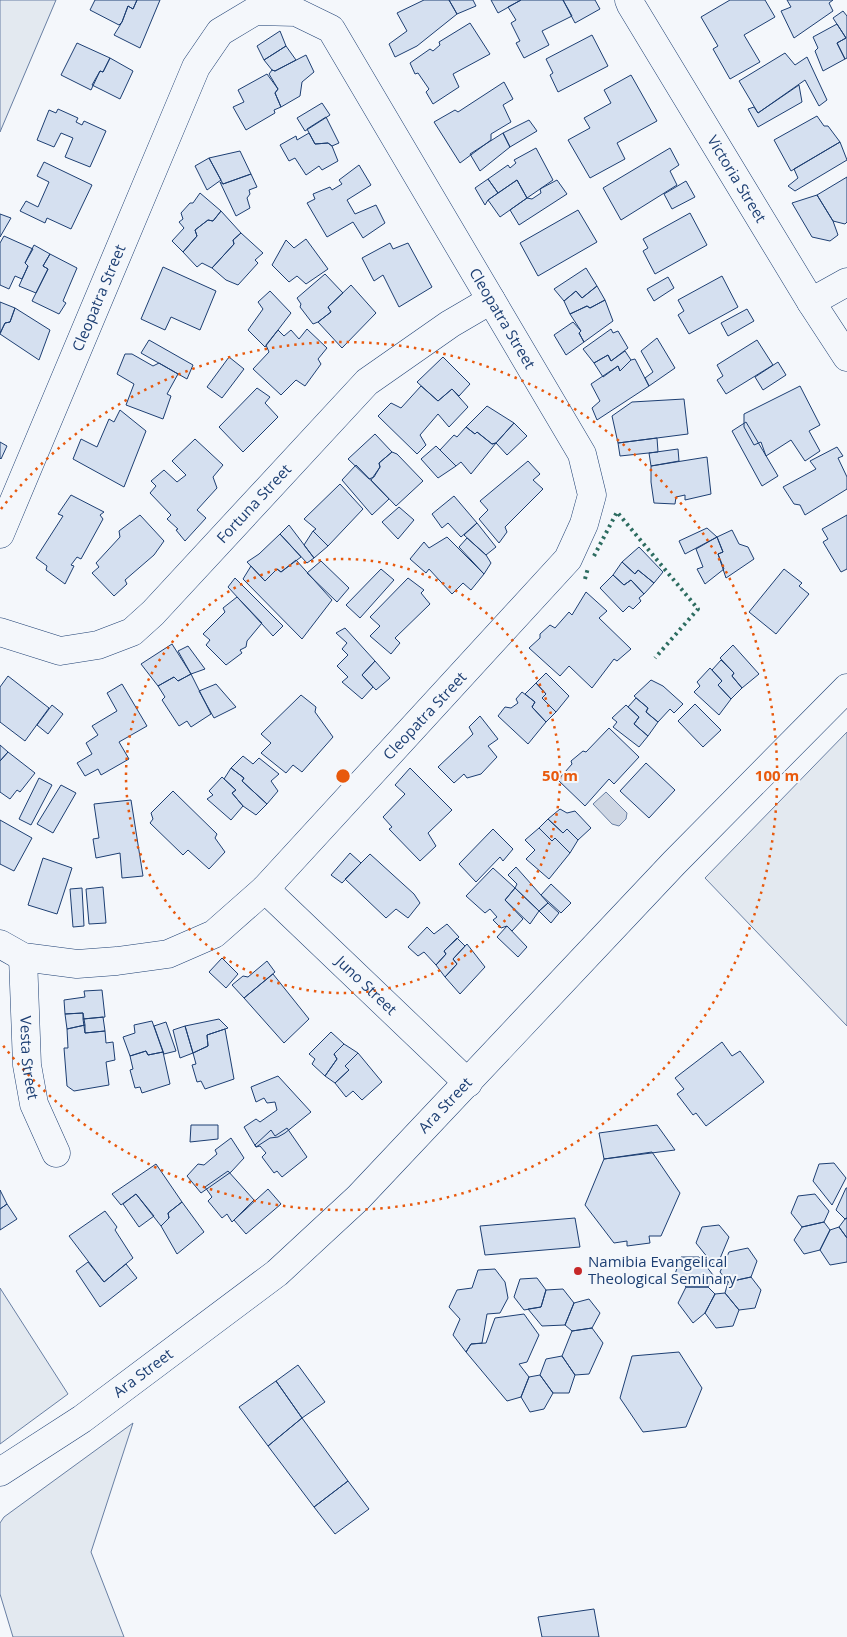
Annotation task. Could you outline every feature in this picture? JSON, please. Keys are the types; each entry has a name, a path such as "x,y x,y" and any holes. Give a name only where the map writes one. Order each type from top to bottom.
{"street":[{"name":"Victoria Street","path":"629,0 811,302 847,357"},
{"name":"Cleopatra Street","path":"0,534 196,67 220,32 255,11 296,12 331,29 582,454 592,495 584,524 568,559 265,889 214,934 168,954 117,961 76,964 11,951"},
{"path":"811,302 847,282"},
{"name":"Fortuna Street","path":"0,632 60,651 98,645 132,632 153,612 367,382 450,324 491,300"},
{"name":"Ara Street","path":"0,1472 82,1419 277,1273 358,1198 674,863 847,688"},
{"name":"Juno Street","path":"265,889 468,1083"},
{"name":"Vesta Street","path":"11,951 34,1104 56,1152"}],"shaded area":[{"path":"0,0 56,0 0,132"},
{"path":"847,732 847,1026 705,878"},
{"path":"606,792 627,813 626,819 619,826 612,824 593,804"},
{"path":"0,1288 68,1394 0,1444"},
{"path":"133,1423 91,1552 124,1637 13,1637 0,1594 0,1523 4,1517"}],"building":[{"path":"95,0 137,0 133,9 128,6 119,25 90,10"},
{"path":"137,0 160,0 140,48 114,35 122,22 128,6 133,9"},
{"path":"424,0 449,0 457,14 417,46 395,57 389,44 407,31 397,13"},
{"path":"449,0 473,0 476,6 457,14"},
{"path":"491,0 521,0 498,13"},
{"path":"521,0 563,0 572,16 542,31 549,45 524,58 516,43 520,41 511,23 516,20 508,7"},
{"path":"563,0 595,0 600,9 575,23"},
{"path":"730,0 765,0 775,17 744,35 760,62 730,79 713,49 718,46 701,17"},
{"path":"787,0 833,0 829,3 833,11 794,38 781,11 791,7"},
{"path":"843,11 847,16 847,58 845,59 837,43 846,38 833,18"},
{"path":"470,23 490,54 453,74 459,87 433,104 426,92 429,89 418,73 415,74 410,63 430,49 433,51 440,45 439,42"},
{"path":"837,24 846,38 837,43 845,59 823,71 815,51 818,48 813,37"},
{"path":"280,31 286,46 264,60 257,46"},
{"path":"592,35 608,66 558,92 550,75 553,73 546,59"},
{"path":"77,43 110,58 103,72 100,71 91,90 61,75"},
{"path":"286,46 296,60 275,71 272,70 264,60"},
{"path":"785,53 795,65 807,57 827,100 819,106 805,80 758,113 739,81"},
{"path":"306,55 314,72 302,82 300,96 281,107 275,93 278,89 269,74 272,70 275,71"},
{"path":"110,58 133,71 120,99 92,85 100,71 103,72"},
{"path":"267,74 278,89 275,93 281,107 274,110 275,113 246,130 233,107 244,102 238,90"},
{"path":"631,75 657,121 617,143 625,159 590,178 568,140 590,128 584,118 611,103 604,90"},
{"path":"504,82 513,99 503,105 511,122 491,134 491,140 460,163 434,122 455,110 458,112"},
{"path":"799,85 802,102 758,127 748,109 754,107 758,113"},
{"path":"322,103 330,115 305,131 297,118"},
{"path":"58,109 78,118 76,122 82,125 84,121 106,131 90,167 65,157 73,138 61,133 54,147 37,140 49,110 56,113"},
{"path":"817,116 824,126 828,126 840,142 791,171 774,140"},
{"path":"326,117 339,143 332,146 328,143 315,144 307,129"},
{"path":"529,120 537,131 510,147 503,133"},
{"path":"309,133 315,144 328,143 332,146 338,161 322,170 319,166 306,175 295,158 289,161 280,145 296,136 297,140"},
{"path":"503,133 510,147 480,171 470,154"},
{"path":"840,142 847,160 795,191 788,186 798,178 794,169"},
{"path":"536,148 553,180 527,198 517,180 498,193 488,179 508,165 510,168 516,163 514,160"},
{"path":"670,148 679,165 670,171 677,185 621,220 603,188"},
{"path":"240,151 251,174 223,184 209,158"},
{"path":"209,158 221,180 207,190 195,166"},
{"path":"44,162 92,185 71,229 47,218 45,223 20,211 26,201 38,207 49,182 37,176"},
{"path":"359,165 371,185 347,200 355,214 376,205 385,223 363,238 353,222 327,237 307,203 315,199 313,194 330,187 332,190 342,184 339,180"},
{"path":"251,174 257,187 249,190 250,194 247,198 250,208 236,216 220,182 223,184"},
{"path":"847,177 847,222 845,224 833,221 817,195"},
{"path":"488,179 498,193 488,200 485,205 475,188"},
{"path":"517,180 527,198 500,217 488,200"},
{"path":"557,180 567,194 519,225 510,210 527,198 532,199 541,193 540,189"},
{"path":"686,181 695,197 672,209 664,194"},
{"path":"200,193 221,211 213,221 208,220 195,230 197,236 183,252 172,241 184,228 179,222 183,219 181,213 190,203 193,203"},
{"path":"817,195 833,221 838,235 830,241 812,237 792,203"},
{"path":"578,210 597,242 538,276 520,243"},
{"path":"221,211 241,233 233,240 234,244 212,268 202,263 197,267 183,252 197,236 195,230 208,220 213,221"},
{"path":"690,213 707,245 655,274 643,251 648,248 643,239"},
{"path":"0,214 11,218 0,237"},
{"path":"241,233 263,253 255,260 258,263 238,285 226,280 212,268 234,244 233,240"},
{"path":"4,236 33,249 25,263 28,266 22,279 15,276 9,289 0,285 0,243"},
{"path":"306,239 328,269 306,284 297,276 289,282 272,265 286,240 294,248"},
{"path":"390,243 393,249 408,243 432,287 399,307 383,275 374,281 362,258"},
{"path":"34,245 50,254 43,266 48,269 36,293 19,286 28,266 25,263"},
{"path":"50,254 77,268 63,301 66,303 59,314 32,301 48,269 43,266"},
{"path":"163,267 216,291 200,330 171,317 165,330 141,319"},
{"path":"586,268 597,286 582,298 576,291 564,301 554,289"},
{"path":"325,274 343,293 328,307 331,312 313,324 300,307 301,304 297,298"},
{"path":"722,276 738,307 689,334 678,315 684,311 678,300"},
{"path":"668,277 674,288 654,301 647,289"},
{"path":"351,285 376,313 342,348 318,322 331,312 328,307"},
{"path":"597,286 605,300 590,308 587,306 570,314 564,301 576,291 582,298"},
{"path":"270,291 291,313 265,347 248,330 263,309 258,302"},
{"path":"605,300 613,321 584,342 579,333 581,331 570,314 587,306 590,308"},
{"path":"0,302 15,308 10,322 5,323 0,333"},
{"path":"15,308 50,330 39,360 0,334 5,323 10,322"},
{"path":"747,309 754,321 728,336 721,323"},
{"path":"573,322 581,331 579,333 584,342 566,355 554,335"},
{"path":"307,329 327,348 318,359 321,364 305,386 296,380 281,395 253,369 269,352 266,345 278,330 284,336 291,330 299,339"},
{"path":"611,329 613,333 618,331 628,348 611,361 608,355 594,363 583,349"},
{"path":"657,338 675,368 649,386 645,378 653,372 641,351"},
{"path":"149,340 193,365 187,379 141,353"},
{"path":"757,340 773,365 726,394 717,380 723,376 717,365"},
{"path":"625,351 631,360 620,371 618,366 603,377 594,363 608,355 611,361"},
{"path":"125,354 132,354 153,366 159,363 178,374 167,394 171,396 163,419 126,405 134,384 117,374"},
{"path":"229,357 244,369 222,398 207,387"},
{"path":"443,357 470,384 459,396 452,389 438,401 417,382"},
{"path":"635,359 649,386 597,420 592,408 600,401 591,384 618,366 620,371 631,360"},
{"path":"778,362 786,375 763,390 755,377"},
{"path":"421,386 438,401 452,389 468,407 449,427 438,414 420,435 426,445 417,454 378,416 391,403 401,408"},
{"path":"800,386 820,425 809,431 820,451 805,461 791,440 766,456 761,442 754,445 744,427 744,414"},
{"path":"257,388 270,397 265,403 278,417 243,452 219,427"},
{"path":"684,399 688,434 618,443 612,416 632,402"},
{"path":"487,406 514,423 496,443 492,444 477,432 475,434 466,427"},
{"path":"120,410 146,431 124,487 73,459 81,439 97,447 109,419 114,422"},
{"path":"746,422 778,476 762,486 732,431"},
{"path":"514,423 527,436 507,455 496,443"},
{"path":"466,427 475,434 477,432 492,444 496,443 471,474 461,462 456,466 440,450 454,435 457,437"},
{"path":"375,434 392,452 379,463 380,467 374,477 369,479 348,459"},
{"path":"657,438 658,452 620,456 618,443"},
{"path":"195,439 223,465 213,477 217,488 197,510 206,518 185,541 176,530 178,529 167,519 171,515 150,493 156,486 151,481 164,470 177,482 186,475 172,461"},
{"path":"0,442 7,446 1,459 0,458"},
{"path":"436,446 456,466 438,478 421,459"},
{"path":"837,447 843,456 838,458 847,477 847,489 805,515 800,505 794,504 783,487 816,469 810,461"},
{"path":"678,449 679,461 651,466 649,453"},
{"path":"392,452 397,454 423,481 396,506 371,480 380,467 379,463"},
{"path":"707,457 711,494 685,500 685,495 676,497 675,504 654,503 651,466"},
{"path":"528,461 540,474 533,480 543,489 505,527 507,532 499,543 479,519 488,510 480,501"},
{"path":"356,465 389,499 372,515 342,480"},
{"path":"340,484 363,509 328,546 313,531 316,529 304,519"},
{"path":"71,495 104,512 100,515 103,519 81,559 77,557 71,565 74,566 65,584 46,570 47,566 36,558 63,516 58,514"},
{"path":"454,496 477,523 461,537 448,523 442,528 432,514"},
{"path":"399,507 414,520 398,539 382,522"},
{"path":"140,515 164,541 154,555 125,580 127,584 114,596 92,573 99,567 96,563 120,537 119,531"},
{"path":"847,515 847,569 841,572 823,542 828,539 822,529"},
{"path":"477,523 496,547 486,555 464,535"},
{"path":"289,525 314,558 307,563 280,534"},
{"path":"707,528 717,537 685,554 679,541"},
{"path":"732,530 739,544 748,547 754,559 726,578 718,554 723,552 717,537"},
{"path":"313,531 328,546 314,558 304,545"},
{"path":"280,534 301,557 281,572 277,569 265,581 247,562 259,554"},
{"path":"447,537 484,574 471,590 463,583 452,594 429,569 426,573 410,559 424,542 429,548"},
{"path":"717,537 723,552 718,554 724,569 705,584 697,569 703,567 696,549"},
{"path":"467,538 486,555 491,563 484,574 459,547"},
{"path":"639,547 663,572 654,583 638,570 635,574 622,562"},
{"path":"296,560 332,600 302,639 243,579 251,566 265,581 277,569 281,572"},
{"path":"321,561 349,588 337,602 307,573"},
{"path":"622,562 635,574 638,570 654,583 644,594 631,580 624,585 613,575"},
{"path":"381,569 394,580 360,618 346,605"},
{"path":"784,569 802,583 799,586 809,594 776,634 749,612"},
{"path":"613,575 624,585 631,580 644,594 639,598 641,601 633,609 629,606 623,612 600,588"},
{"path":"235,578 283,626 273,636 228,587"},
{"path":"408,578 424,590 421,593 430,604 395,638 400,643 391,654 370,636 380,626 370,617"},
{"path":"586,592 607,611 599,618 631,649 617,661 614,659 592,688 569,666 560,676 529,648 550,625 555,628 569,612 572,615"},
{"path":"237,597 262,623 247,641 246,647 240,650 242,653 226,665 206,645 210,640 203,634 225,612 223,608"},
{"path":"345,628 375,661 362,675 373,687 362,699 342,682 348,677 337,666 348,655 342,649 347,643 336,633"},
{"path":"172,644 191,674 178,681 174,677 158,686 141,664"},
{"path":"733,645 759,674 742,688 732,676 734,673 720,658"},
{"path":"188,646 205,669 191,674 178,651"},
{"path":"721,660 734,673 732,676 742,688 731,699 718,685 722,681 712,670"},
{"path":"375,661 390,678 376,690 362,675"},
{"path":"710,668 722,681 718,685 731,699 719,715 694,692 700,686 697,682"},
{"path":"546,673 569,696 556,712 542,698 546,694 536,683"},
{"path":"191,674 211,714 191,727 187,721 179,726 162,700 165,697 158,686 174,677 178,681"},
{"path":"8,676 49,708 25,741 0,722 0,687"},
{"path":"651,680 663,686 683,704 674,713 670,709 658,722 646,712 648,708 634,696"},
{"path":"536,683 546,694 542,698 556,712 546,722 532,707 535,702 525,694"},
{"path":"122,684 147,726 119,742 129,759 101,775 98,769 85,776 77,763 92,754 86,743 98,735 92,726 117,711 107,693"},
{"path":"216,684 236,707 214,718 199,691"},
{"path":"522,692 535,702 532,707 546,722 528,744 498,716 505,707 511,708 518,703 516,699"},
{"path":"301,695 316,707 315,712 333,737 302,772 293,765 286,773 261,753 271,743 261,734"},
{"path":"636,698 648,708 646,712 658,722 648,736 634,724 639,717 628,707"},
{"path":"695,704 721,730 703,747 678,721"},
{"path":"52,705 63,714 48,734 37,725"},
{"path":"626,705 639,717 634,724 648,736 639,747 613,727 617,722 612,718"},
{"path":"480,716 498,739 488,746 497,757 481,774 467,778 464,774 454,783 438,767 473,734 469,727"},
{"path":"609,728 639,757 614,784 609,779 585,806 558,780 572,764 571,761 583,751 586,752"},
{"path":"0,745 8,752 0,761"},
{"path":"8,752 35,773 20,792 17,790 10,799 0,792 0,761"},
{"path":"243,756 253,764 259,758 279,774 271,781 278,791 267,804 242,781 244,778 231,768"},
{"path":"646,763 675,790 649,818 620,791"},
{"path":"231,768 244,778 242,781 267,804 256,815 243,806 232,793 236,790 224,779"},
{"path":"410,768 452,810 428,833 436,846 420,861 389,829 392,827 383,817 405,794 395,785"},
{"path":"222,777 236,790 232,793 243,806 231,820 207,799 213,795 209,791"},
{"path":"39,778 52,785 31,825 19,819"},
{"path":"61,785 76,793 53,833 37,824"},
{"path":"173,791 217,834 215,838 225,852 209,869 188,850 183,855 150,823 153,819 151,813"},
{"path":"131,800 143,876 122,878 120,853 96,858 93,839 99,838 94,804"},
{"path":"560,809 567,813 575,811 591,828 578,840 567,829 563,833 548,819"},
{"path":"548,819 563,833 567,829 578,840 570,853 555,838 552,841 539,828"},
{"path":"0,820 32,838 14,871 0,864"},
{"path":"539,828 552,841 555,838 570,853 549,879 526,859 535,850 525,840"},
{"path":"493,829 513,849 503,861 500,857 476,882 459,864"},
{"path":"350,853 361,863 342,883 331,875"},
{"path":"370,854 414,894 420,903 408,918 396,909 386,918 345,879"},
{"path":"43,858 72,868 57,914 28,905"},
{"path":"516,867 548,903 539,911 515,888 517,884 508,875"},
{"path":"493,868 515,888 505,900 523,919 512,931 507,926 501,928 493,920 497,917 490,909 485,913 466,896"},
{"path":"551,884 571,903 561,913 541,895"},
{"path":"103,887 106,923 89,924 86,889"},
{"path":"82,888 84,926 73,927 70,889"},
{"path":"515,888 539,911 530,924 505,900"},
{"path":"548,903 559,913 551,923 539,911"},
{"path":"447,924 459,937 444,951 446,954 436,965 424,952 418,956 408,947 427,927 434,934"},
{"path":"507,926 527,947 518,957 497,937"},
{"path":"457,938 465,946 453,959 457,964 445,977 436,965 446,954 444,951"},
{"path":"467,944 485,967 460,994 445,977 457,964 453,959"},
{"path":"222,958 238,974 226,988 209,972"},
{"path":"267,961 275,972 244,998 232,985 243,976 248,977"},
{"path":"273,974 309,1019 284,1043 244,998"},
{"path":"102,990 105,1017 83,1019 83,1013 65,1014 64,1000 85,997 84,991"},
{"path":"83,1013 85,1025 67,1029 65,1014"},
{"path":"103,1017 105,1031 85,1033 83,1019"},
{"path":"219,1019 228,1028 207,1035 208,1046 193,1053 185,1026"},
{"path":"152,1021 163,1052 148,1055 146,1051 130,1056 123,1037 135,1033 134,1025"},
{"path":"166,1022 176,1051 164,1054 154,1026"},
{"path":"85,1025 85,1033 105,1031 106,1043 113,1042 115,1060 106,1062 109,1085 74,1091 67,1086 64,1048 68,1048 67,1029"},
{"path":"185,1026 193,1053 180,1058 173,1030"},
{"path":"225,1029 234,1079 205,1089 201,1081 197,1082 192,1065 196,1064 193,1053 208,1046 207,1035"},
{"path":"331,1032 344,1044 334,1054 337,1059 325,1076 312,1064 315,1059 309,1054"},
{"path":"722,1042 732,1056 740,1051 764,1082 706,1126 696,1113 693,1115 677,1094 684,1089 675,1078"},
{"path":"344,1044 358,1053 345,1066 349,1070 335,1083 325,1076 337,1059 334,1054"},
{"path":"146,1051 148,1055 163,1052 170,1084 142,1093 140,1087 135,1088 130,1070 133,1069 130,1056"},
{"path":"358,1053 382,1082 362,1100 353,1091 346,1097 335,1083 349,1070 345,1066"},
{"path":"278,1076 311,1112 285,1133 278,1137 270,1138 256,1147 244,1127 256,1119 260,1122 277,1110 275,1102 267,1103 264,1098 256,1102 251,1087"},
{"path":"191,1125 218,1125 218,1139 190,1142"},
{"path":"657,1125 675,1150 604,1159 599,1133"},
{"path":"287,1128 307,1157 282,1177 277,1171 274,1173 262,1157 266,1153 260,1146 256,1147 255,1145 271,1130 275,1136"},
{"path":"231,1138 244,1158 231,1172 201,1193 187,1176 198,1164 204,1165 217,1154 215,1150"},
{"path":"652,1152 680,1193 661,1236 649,1236 650,1243 627,1246 627,1241 614,1243 585,1205 604,1159"},
{"path":"834,1163 846,1178 832,1205 813,1181 819,1164"},
{"path":"156,1164 182,1202 168,1213 169,1218 161,1226 136,1194 121,1205 112,1194"},
{"path":"228,1171 254,1200 232,1222 227,1214 222,1218 208,1201 212,1197 205,1187"},
{"path":"846,1188 847,1218 845,1219 836,1210"},
{"path":"268,1189 281,1204 246,1234 234,1220"},
{"path":"0,1190 7,1204 0,1209"},
{"path":"136,1194 154,1216 139,1227 123,1204"},
{"path":"815,1194 829,1211 824,1222 802,1227 791,1213 798,1196"},
{"path":"182,1202 204,1232 177,1254 161,1226 169,1218 168,1213"},
{"path":"7,1204 17,1219 0,1230 0,1209"},
{"path":"105,1211 117,1227 115,1230 133,1258 104,1282 69,1236"},
{"path":"575,1218 580,1247 485,1255 480,1226"},
{"path":"847,1218 847,1238 839,1227"},
{"path":"824,1222 830,1230 820,1250 804,1254 794,1240 802,1227"},
{"path":"719,1225 729,1237 716,1268 696,1243 702,1227"},
{"path":"839,1227 847,1238 847,1262 830,1265 820,1250 830,1230"},
{"path":"748,1248 757,1261 751,1277 728,1282 720,1272 729,1252"},
{"path":"681,1257 699,1257 713,1275 708,1287 686,1287 675,1274"},
{"path":"88,1262 104,1282 126,1264 137,1278 100,1307 76,1271"},
{"path":"495,1269 505,1282 508,1298 500,1313 487,1314 482,1343 471,1344 466,1352 453,1335 460,1319 449,1307 457,1290 472,1288 478,1270"},
{"path":"751,1277 761,1290 755,1308 739,1310 725,1293 728,1282"},
{"path":"537,1278 546,1290 541,1307 524,1310 514,1297 520,1279"},
{"path":"686,1287 708,1287 715,1294 705,1313 693,1323 678,1303"},
{"path":"563,1289 574,1303 565,1325 542,1326 528,1309 541,1307 546,1290"},
{"path":"725,1293 739,1310 733,1326 716,1328 705,1313 715,1294"},
{"path":"589,1299 600,1313 592,1328 572,1331 565,1325 574,1303"},
{"path":"524,1314 539,1335 527,1362 519,1364 529,1377 521,1397 507,1401 466,1352 471,1344 486,1343 495,1318"},
{"path":"592,1328 603,1343 589,1374 575,1375 562,1356 572,1331"},
{"path":"679,1352 702,1388 686,1427 643,1432 620,1398 632,1356"},
{"path":"562,1356 575,1375 569,1393 553,1393 540,1375 546,1359"},
{"path":"298,1365 325,1402 302,1418 276,1381"},
{"path":"540,1375 553,1393 544,1409 530,1412 521,1397 529,1377"},
{"path":"276,1381 302,1418 268,1446 239,1407"},
{"path":"302,1418 348,1481 314,1507 268,1446"},
{"path":"348,1481 369,1509 335,1534 314,1507"},
{"path":"594,1609 599,1637 542,1637 538,1617"}],"hedge":[{"path":"594,556 617,512 698,609 655,658"},
{"path":"585,579 588,568"}],"place":[{"name":"Namibia Evangelical Theological Seminary","path":"578,1271"}]}
